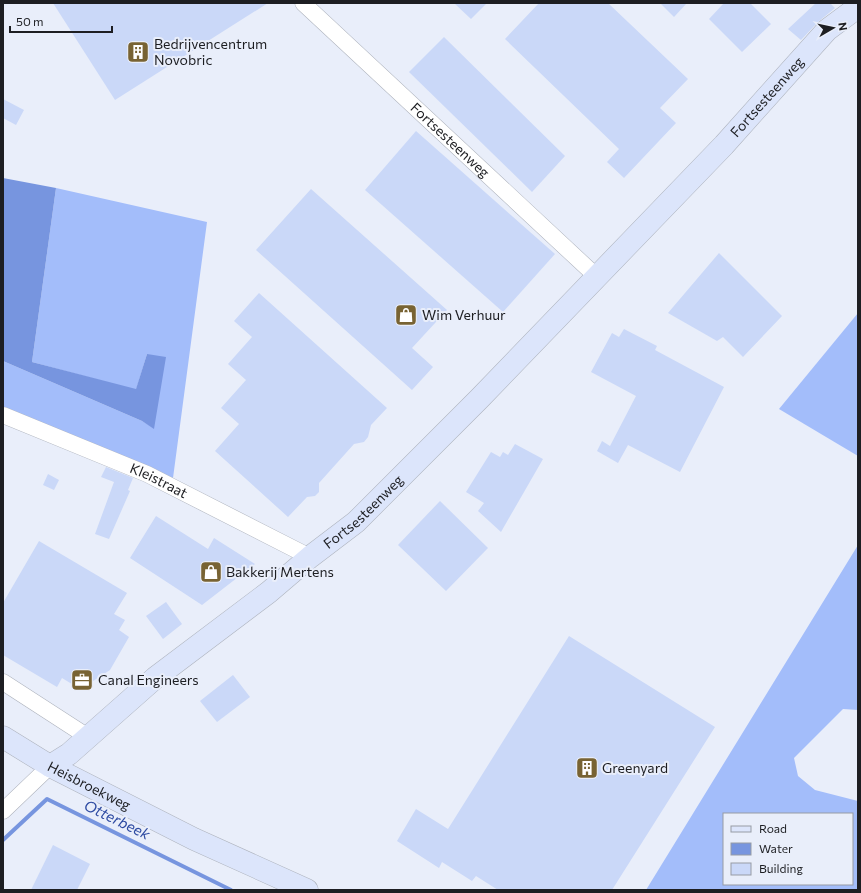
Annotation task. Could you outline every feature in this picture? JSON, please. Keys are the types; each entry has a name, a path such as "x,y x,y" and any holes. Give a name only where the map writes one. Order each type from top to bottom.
{"street":[{"name":"Fortsesteenweg","path":"302,3 597,277"},
{"name":"Fortsesteenweg","path":"50,766 69,754 155,678 270,592 310,557 356,522 479,399 724,145 827,30 858,7"},
{"name":"Kleistraat","path":"3,415 147,474 310,557"},
{"path":"3,682 88,737"},
{"name":"Heisbroekweg","path":"3,737 50,766 194,839 307,890"},
{"path":"3,811 50,766"}],"shaded area":[{"path":"56,188 207,222 173,478 3,411 3,361 142,421 154,428 147,354 136,390 32,362"},
{"path":"858,313 858,456 779,409"},
{"path":"858,545 858,710 843,709 794,758 798,776 815,790 858,801 858,890 646,890"}],"water":[{"path":"3,178 56,188 32,362 136,389 147,354 166,357 154,429 142,421 3,361"}],"building":[{"name":"Bedrijvencentrum Novobric","path":"53,3 268,3 115,100"},
{"path":"454,3 487,3 471,19"},
{"path":"539,3 608,3 688,79 660,108 676,123 624,178 607,162 619,149 505,39"},
{"path":"660,3 687,3 674,17"},
{"path":"724,3 750,3 771,24 742,52 709,19"},
{"path":"816,3 830,3 835,8 818,22 801,40 788,29"},
{"path":"444,37 565,156 532,192 409,72"},
{"path":"3,99 24,110 16,125 3,118"},
{"path":"416,131 555,254 503,312 365,190"},
{"path":"311,189 447,310 412,348 433,367 412,390 256,250"},
{"path":"719,253 782,316 743,357 723,337 717,341 668,313"},
{"path":"259,293 387,408 371,425 368,437 364,442 354,444 319,483 319,492 315,496 307,497 288,517 215,451 239,424 221,408 246,380 228,364 252,337 234,321"},
{"path":"624,329 657,346 655,350 724,387 680,472 628,445 618,463 597,451 602,441 610,446 636,396 591,372 612,333 619,337"},
{"path":"515,444 543,459 501,532 478,511 484,503 466,492 491,452 500,457 503,452 508,455"},
{"path":"106,467 133,478 128,490 130,491 109,539 95,534 114,482 101,477"},
{"path":"48,474 59,480 54,490 43,485"},
{"path":"440,501 488,548 446,591 398,545"},
{"path":"156,516 208,549 214,538 255,564 202,605 130,558"},
{"path":"39,541 127,593 114,614 125,620 119,630 129,637 110,670 90,683 85,680 80,689 62,678 57,687 3,655 3,603"},
{"path":"166,602 182,624 163,639 146,616"},
{"name":"Greenyard","path":"569,636 715,727 612,890 498,890 476,876 472,881 442,862 439,868 397,841 416,809 448,829"},
{"path":"233,675 250,697 217,722 200,701"},
{"path":"53,845 90,864 77,890 31,890"}],"waterway":[{"name":"Otterbeek","path":"3,840 47,799 231,890"}],"place":[{"name":"Bedrijvencentrum Novobric","path":"138,52"},
{"name":"Wim Verhuur","path":"406,315"},
{"name":"Bakkerij Mertens","path":"211,572"},
{"name":"Canal Engineers","path":"82,680"},
{"name":"Greenyard","path":"587,768"}]}
